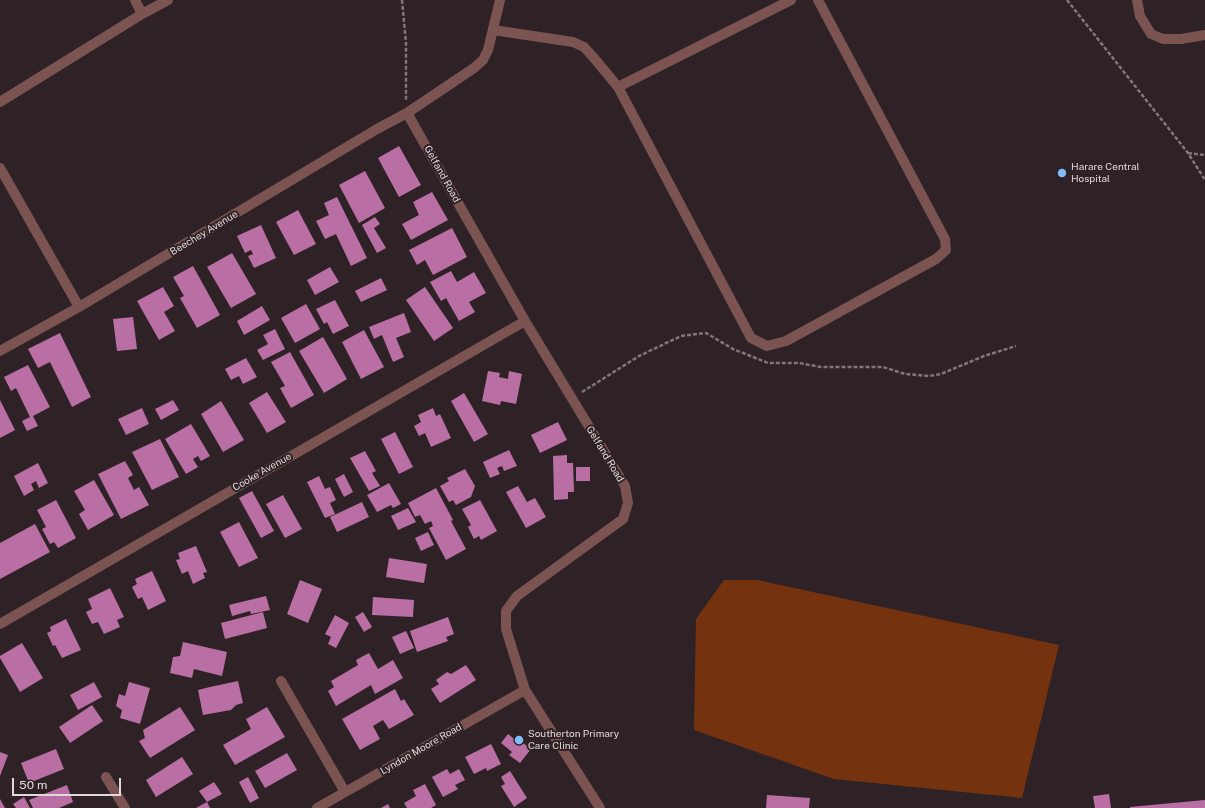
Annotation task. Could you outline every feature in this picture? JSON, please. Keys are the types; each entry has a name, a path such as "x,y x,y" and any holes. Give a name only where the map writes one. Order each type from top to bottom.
{"street":[{"path":"135,0 142,14"},
{"path":"0,102 142,14 168,0"},
{"name":"Beechey Avenue","path":"0,351 79,307 377,129 407,113 474,68 483,60 488,50 500,0"},
{"path":"618,87 791,0"},
{"path":"493,30 573,42 584,47 594,58 618,87 751,338 767,346 786,341 936,259 946,250 946,239 818,0"},
{"path":"1137,0 1140,16 1151,34 1163,39 1181,39 1205,35"},
{"name":"Gelfand Road","path":"407,113 525,321 625,486 628,503 623,519 517,596 506,612 506,630 525,690 600,808"},
{"path":"0,168 79,307"},
{"name":"Cooke Avenue","path":"0,624 525,321"},
{"path":"280,681 346,792"},
{"name":"Lyndon Moore Road","path":"317,808 525,690"},
{"path":"106,777 126,808"}],"path":[{"path":"402,0 406,43 405,77 407,113"},
{"path":"1067,0 1188,153 1205,180"},
{"path":"1188,153 1205,155"},
{"path":"571,398 639,356 681,336 706,333 733,349 768,362 800,362 821,367 883,367 905,374 929,376 941,374 984,356 1016,346"}],"shaded area":[{"path":"724,580 757,580 1059,645 1022,798 834,779 694,730 696,619"}],"building":[{"path":"399,146 421,185 399,197 378,158"},
{"path":"365,171 385,208 359,223 339,185"},
{"path":"432,192 448,220 411,240 402,224 419,215 413,202"},
{"path":"337,197 367,258 351,266 336,234 325,239 316,221 329,215 324,203"},
{"path":"298,210 316,244 294,255 276,222"},
{"path":"375,217 380,224 374,228 386,248 377,253 362,225"},
{"path":"261,225 276,258 254,268 248,256 253,254 251,250 245,253 237,236"},
{"path":"452,228 467,257 433,275 425,260 417,265 409,250"},
{"path":"232,253 256,294 231,308 207,267"},
{"path":"193,266 220,315 197,328 180,298 184,296 173,277"},
{"path":"330,267 339,282 315,295 307,280"},
{"path":"451,271 457,282 474,272 486,293 469,302 475,312 459,321 446,298 441,301 430,282"},
{"path":"381,278 387,290 361,302 355,291"},
{"path":"163,287 174,306 164,312 175,331 159,340 137,301"},
{"path":"425,287 453,328 434,341 406,300"},
{"path":"335,300 349,326 333,334 327,322 324,324 316,309"},
{"path":"306,304 320,329 295,343 281,318"},
{"path":"262,306 270,320 244,335 237,321"},
{"path":"404,313 411,332 396,338 404,357 393,362 382,335 374,339 369,327"},
{"path":"133,317 137,349 117,351 113,319"},
{"path":"275,329 285,349 263,360 257,350 268,344 263,335"},
{"path":"364,330 384,367 361,379 342,342"},
{"path":"60,333 91,397 72,407 50,362 38,368 28,349"},
{"path":"323,337 347,379 324,393 299,351"},
{"path":"290,352 314,395 291,408 280,388 285,386 271,362"},
{"path":"246,358 257,377 243,384 239,376 231,380 225,369"},
{"path":"28,365 50,407 33,416 38,426 27,431 22,421 30,417 16,388 11,391 4,377"},
{"path":"488,371 500,373 499,377 508,379 509,371 522,374 516,404 501,401 500,405 482,401"},
{"path":"267,392 286,422 267,433 249,403"},
{"path":"464,393 488,434 474,442 451,401"},
{"path":"0,400 15,430 0,438"},
{"path":"173,400 179,410 161,420 155,409"},
{"path":"221,401 244,440 223,452 201,414"},
{"path":"142,408 149,424 126,435 118,419"},
{"path":"433,408 436,416 440,414 451,438 431,447 425,433 419,436 414,426 421,422 418,415"},
{"path":"558,422 567,440 540,453 531,435"},
{"path":"191,424 210,456 201,461 198,456 193,459 198,467 186,474 165,439"},
{"path":"395,432 413,467 399,474 381,439"},
{"path":"160,439 179,477 152,490 132,452"},
{"path":"509,450 517,466 504,471 502,466 497,468 500,474 490,478 483,462"},
{"path":"365,451 376,471 372,473 380,486 369,491 350,458"},
{"path":"567,455 567,463 573,463 574,492 568,492 568,499 554,500 553,456"},
{"path":"125,461 133,475 128,478 134,490 139,487 149,505 121,519 98,474"},
{"path":"38,463 48,483 39,488 36,481 31,484 34,490 24,496 14,476"},
{"path":"576,467 590,467 590,481 576,481"},
{"path":"465,469 475,486 471,497 456,505 453,500 449,502 440,486 449,481 447,478"},
{"path":"344,474 353,492 344,497 335,479"},
{"path":"319,476 325,489 330,487 336,500 330,503 335,514 325,518 307,482"},
{"path":"94,480 114,515 88,530 79,514 85,510 74,491"},
{"path":"389,483 401,504 393,508 391,505 377,512 367,495"},
{"path":"518,486 527,502 535,498 546,517 526,528 506,492"},
{"path":"436,488 466,549 446,560 429,528 433,526 431,521 425,524 420,515 415,517 408,503"},
{"path":"252,491 274,531 261,538 239,498"},
{"path":"283,495 302,529 285,538 266,504"},
{"path":"56,500 76,538 58,548 54,542 50,544 42,529 46,527 37,510"},
{"path":"480,500 497,531 481,540 479,536 474,539 468,527 471,525 462,509"},
{"path":"362,502 369,517 337,532 330,517"},
{"path":"408,508 416,522 398,530 391,516"},
{"path":"239,522 258,558 239,567 220,532"},
{"path":"35,524 50,552 0,579 0,543"},
{"path":"428,532 434,545 421,551 415,538"},
{"path":"196,546 207,572 203,573 205,578 193,584 188,571 182,574 176,560 180,559 178,553"},
{"path":"389,558 427,564 424,583 386,577"},
{"path":"152,571 166,601 148,610 142,597 138,599 132,587 137,584 135,579"},
{"path":"300,580 322,589 308,623 287,614"},
{"path":"110,588 124,617 117,620 120,627 104,634 98,622 92,624 86,612 92,609 88,599"},
{"path":"266,596 270,610 251,614 250,611 232,616 229,605"},
{"path":"373,597 414,600 413,617 372,615"},
{"path":"263,612 267,628 225,639 221,623"},
{"path":"363,612 372,627 364,632 355,617"},
{"path":"335,615 349,623 336,648 328,644 331,637 325,634"},
{"path":"448,617 454,634 446,637 448,641 417,652 410,631"},
{"path":"66,619 81,650 62,658 55,645 53,646 47,633 51,631 50,627"},
{"path":"406,631 414,648 400,654 392,637"},
{"path":"183,642 227,652 222,676 194,669 192,678 170,673 173,657 180,656"},
{"path":"22,643 43,678 20,692 0,656"},
{"path":"369,653 378,669 393,660 403,678 375,694 371,685 336,706 328,691 334,687 331,681 358,665 356,660"},
{"path":"466,665 476,680 440,703 431,689 439,684 436,680 447,672 451,674"},
{"path":"238,681 243,703 236,705 231,710 203,715 198,690"},
{"path":"94,682 102,697 78,710 70,695"},
{"path":"129,682 150,688 140,724 120,718 122,710 116,706 119,694 125,696"},
{"path":"395,689 401,701 404,699 414,715 389,729 383,720 373,726 380,739 360,750 342,719"},
{"path":"92,705 103,721 70,743 59,727"},
{"path":"180,707 195,730 150,758 139,741 145,738 143,730"},
{"path":"267,707 285,737 235,765 223,745 251,729 246,719"},
{"path":"508,734 518,742 519,740 531,749 520,763 509,755 512,752 501,743"},
{"path":"491,744 501,764 487,771 486,768 474,774 465,757"},
{"path":"56,749 64,769 29,783 21,763"},
{"path":"0,752 8,755 0,776"},
{"path":"287,753 297,770 265,788 255,771"},
{"path":"182,757 193,774 156,797 146,780"},
{"path":"447,769 450,774 459,769 465,780 455,785 458,789 443,797 432,777"},
{"path":"510,771 527,798 514,807 501,786 505,784 501,777"},
{"path":"248,777 259,798 250,803 239,782"},
{"path":"214,782 222,794 207,802 199,791"},
{"path":"425,784 436,805 431,808 407,808 404,803 416,796 413,790"},
{"path":"67,785 73,802 59,808 33,808 29,800"},
{"path":"1109,794 1111,808 1095,808 1093,796"},
{"path":"767,795 810,798 809,808 766,808"},
{"path":"24,797 30,808 16,808 13,804"},
{"path":"0,799 5,808 0,808"},
{"path":"1205,800 1205,808 1130,808 1130,807"},
{"path":"207,802 210,808 196,808"},
{"path":"388,804 390,808 381,808"}],"place":[{"name":"Harare Central Hospital","path":"1062,173"},
{"name":"Southerton Primary Care Clinic","path":"519,740"}]}
